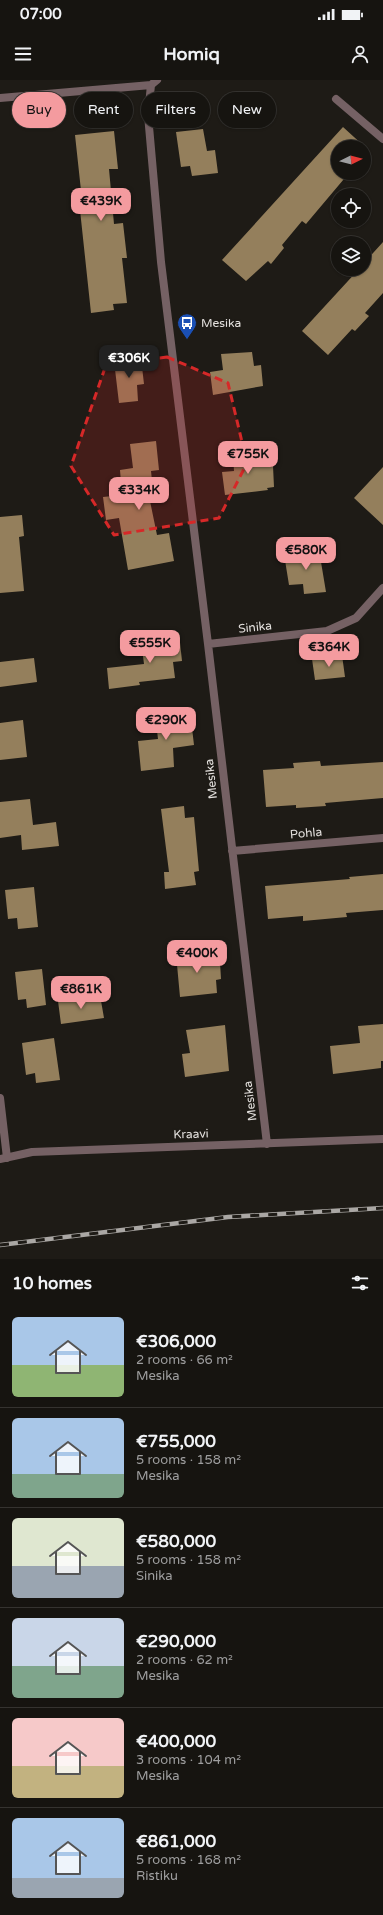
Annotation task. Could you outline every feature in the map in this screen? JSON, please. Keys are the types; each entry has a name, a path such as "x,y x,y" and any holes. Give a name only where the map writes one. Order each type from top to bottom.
{"street":[{"path":"0,98 154,82"},
{"name":"Mesika","path":"154,82 148,115 161,262 267,1144"},
{"path":"336,99 383,139"},
{"name":"Sinika","path":"208,644 327,631 356,618 383,588"},
{"name":"Pohla","path":"232,851 383,838"},
{"path":"0,1098 3,1159"},
{"name":"Kraavi","path":"3,1159 32,1152 383,1139"}],"highlighted area":[{"path":"167,357 228,383 247,463 219,518 114,535 71,466 106,365"}],"building":[{"path":"343,127 357,140 331,140"},
{"path":"203,129 207,151 215,150 218,173 192,176 190,166 181,167 176,132"},
{"path":"114,131 118,169 109,169 114,224 123,223 127,258 122,258 127,303 113,304 114,310 91,313 80,210 83,209 75,135"},
{"path":"331,140 331,180 343,180 336,188 331,188 331,194 306,224 302,221 282,245 284,248 271,264 268,261 246,281 222,260"},
{"path":"383,242 383,293 365,313 369,316 355,331 352,329 328,355 302,331 353,276 371,276 371,255"},
{"path":"252,352 254,366 261,365 263,386 213,395 210,372 223,370 221,354"},
{"path":"141,358 144,384 137,385 138,401 119,403 114,361"},
{"path":"156,441 159,470 151,471 154,500 150,501 157,535 169,533 174,561 128,570 119,518 106,520 103,497 122,495 120,470 133,468 130,444"},
{"path":"264,453 266,467 273,466 274,487 267,488 268,490 225,495 222,472 234,471 233,455"},
{"path":"383,467 383,525 354,498"},
{"path":"22,515 24,536 19,537 24,591 0,593 0,517"},
{"path":"319,550 326,592 304,594 303,584 289,585 284,554"},
{"path":"179,633 182,661 173,662 175,678 139,682 140,685 109,689 107,668 144,664 143,656 154,654 152,635"},
{"path":"342,655 345,677 315,680 312,659"},
{"path":"34,658 37,682 0,687 0,662"},
{"path":"190,711 194,745 173,748 174,767 141,771 138,741 158,739 155,714"},
{"path":"23,720 27,757 0,760 0,723"},
{"path":"320,761 321,766 383,762 383,798 325,803 326,806 296,808 296,805 266,807 263,770 294,768 293,763"},
{"path":"30,799 33,825 56,822 59,846 22,850 21,835 0,838 0,802"},
{"path":"184,806 185,818 194,817 199,871 194,872 196,885 165,889 164,872 169,872 161,809"},
{"path":"383,874 383,910 346,913 347,917 303,921 303,916 268,919 265,886 350,879 349,877"},
{"path":"34,887 38,927 18,929 17,918 8,919 5,890"},
{"path":"211,950 212,963 220,962 221,979 216,980 217,993 180,997 176,954"},
{"path":"42,969 46,1005 27,1008 26,999 18,1000 15,972"},
{"path":"100,995 104,1018 61,1024 58,1001"},
{"path":"383,1024 383,1061 381,1061 381,1068 333,1074 330,1046 360,1043 358,1026"},
{"path":"225,1025 229,1071 185,1077 182,1054 190,1053 186,1030"},
{"path":"54,1038 60,1080 36,1083 35,1073 26,1075 22,1043"}],"railway":[{"path":"0,1245 228,1217 383,1208"}],"place":[{"name":"Mesika","path":"187,340"}]}
